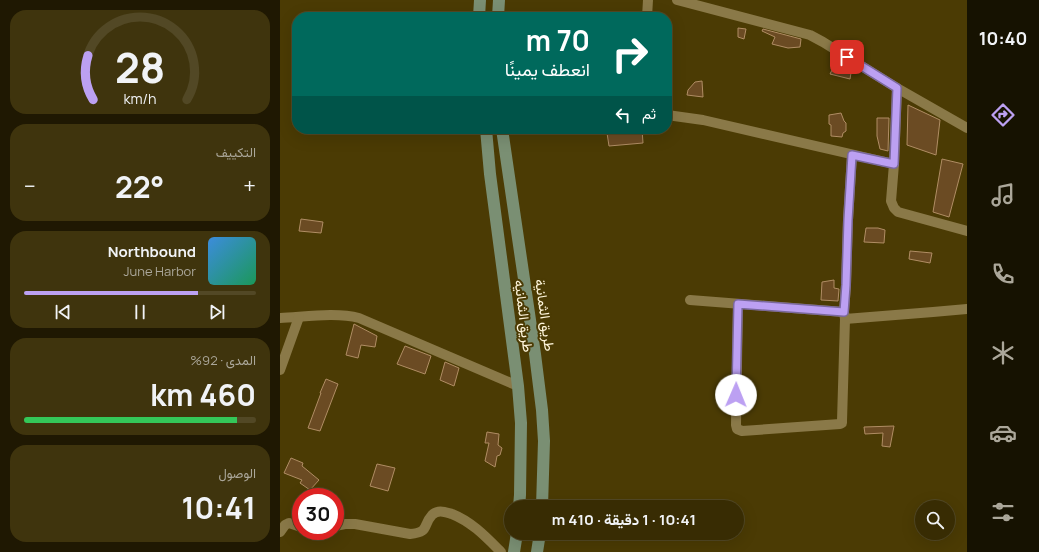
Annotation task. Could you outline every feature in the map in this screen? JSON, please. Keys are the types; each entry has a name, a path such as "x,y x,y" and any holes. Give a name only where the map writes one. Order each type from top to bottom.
{"street":[{"path":"479,12 480,0"},
{"path":"498,12 499,0"},
{"path":"647,12 648,0"},
{"path":"677,0 810,35 897,88 967,128"},
{"path":"897,88 891,201 894,208 898,212 967,231"},
{"path":"672,116 703,120 894,164"},
{"name":"طريق الثمانيه","path":"486,134 490,174 518,386 521,423 520,500"},
{"name":"طريق الثمانية","path":"503,134 542,410 544,441 542,500"},
{"path":"738,304 737,429 742,431 842,423 844,315 852,155"},
{"path":"690,300 844,315 933,312 967,309"},
{"path":"280,318 341,315 359,318 518,386"},
{"path":"280,370 299,317"},
{"path":"344,524 355,524 410,534 419,533 423,530 433,514 442,511 457,516 470,523 501,552"},
{"path":"280,532 285,525 289,523 292,524"},
{"path":"514,552 516,540"},
{"path":"536,552 539,540"}],"building":[{"path":"738,28 746,29 744,39 738,37"},
{"path":"763,29 801,39 800,47 788,48 772,44 775,37 762,31"},
{"path":"844,63 852,67 850,79 830,74 833,68 844,70"},
{"path":"702,81 703,97 687,95 688,90 695,82"},
{"path":"908,105 940,120 936,155 907,145"},
{"path":"841,113 846,123 846,131 843,133 842,137 831,136 829,115"},
{"path":"877,118 889,118 888,151 880,149 877,136"},
{"path":"607,134 642,134 643,143 609,146"},
{"path":"942,159 963,164 949,217 933,212"},
{"path":"301,219 323,222 321,233 299,231"},
{"path":"866,228 878,228 885,230 884,243 864,242"},
{"path":"910,251 932,253 930,263 909,259"},
{"path":"834,280 834,288 839,289 838,301 821,300 822,282"},
{"path":"354,324 377,336 375,347 361,345 358,358 346,355"},
{"path":"405,346 431,356 425,374 397,364"},
{"path":"445,362 459,368 454,386 440,380"},
{"path":"326,379 338,384 320,431 308,428"},
{"path":"894,426 890,447 882,446 883,433 865,434 864,427"},
{"path":"487,432 499,434 498,445 502,448 500,455 497,456 495,467 485,461 489,443 485,443"},
{"path":"291,458 303,463 302,466 319,480 312,488 307,488 300,483 302,480 284,473"},
{"path":"377,464 395,468 388,491 370,486"}],"route":[{"path":"736,395 738,304 844,312 852,155 894,164 897,88 847,57"}]}
